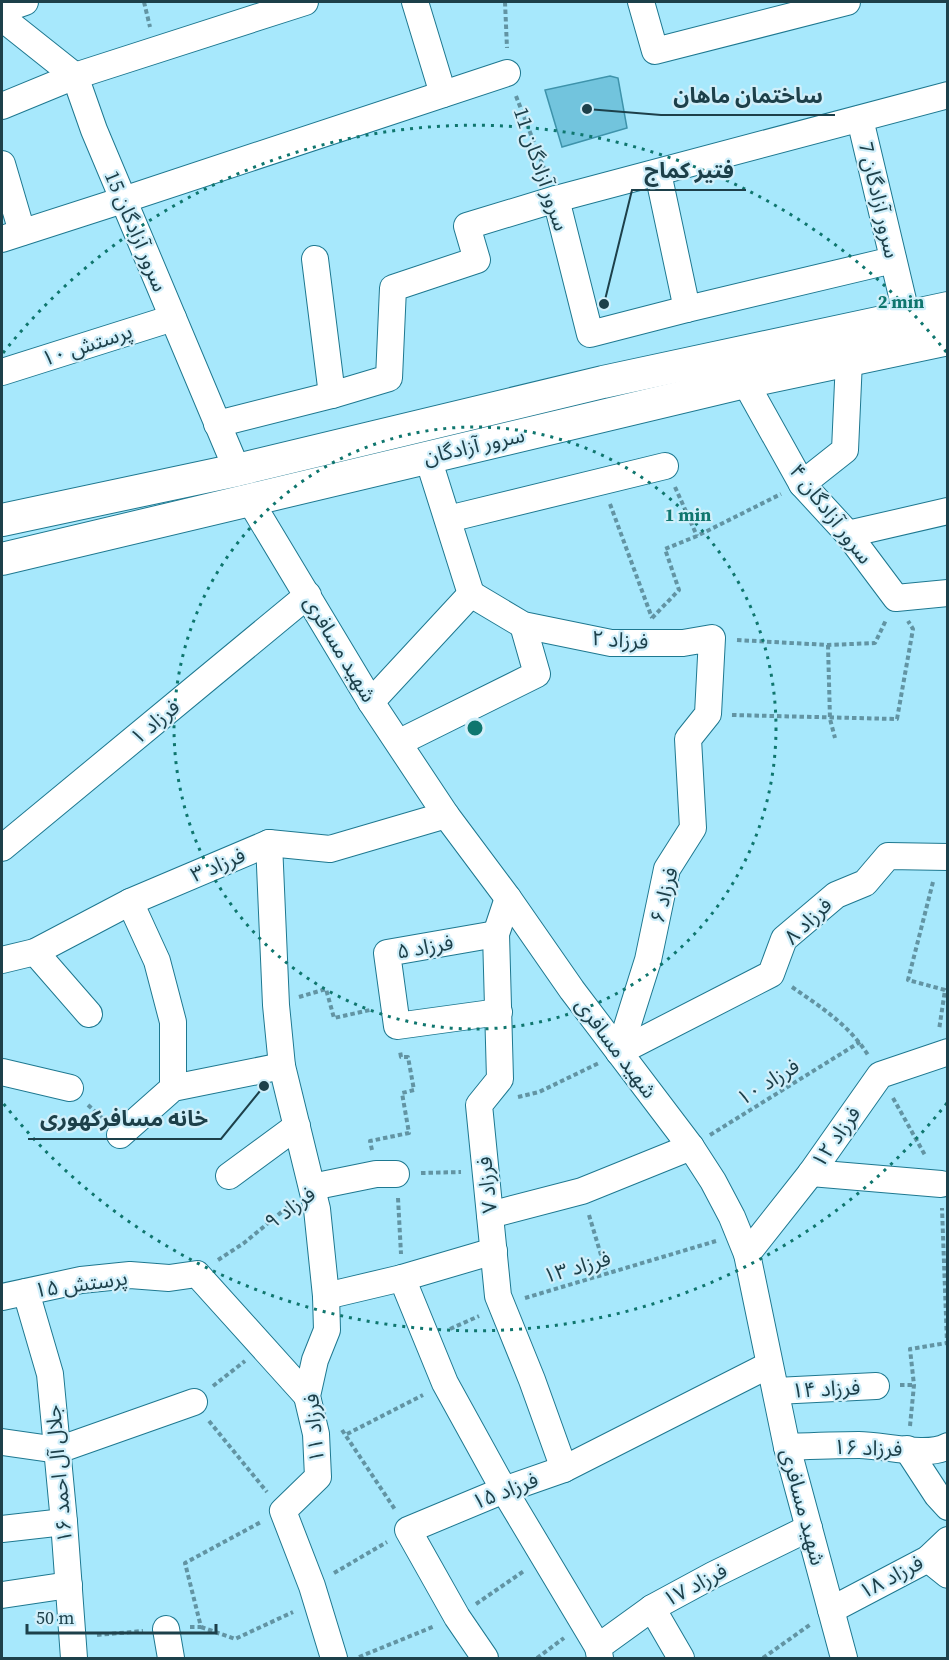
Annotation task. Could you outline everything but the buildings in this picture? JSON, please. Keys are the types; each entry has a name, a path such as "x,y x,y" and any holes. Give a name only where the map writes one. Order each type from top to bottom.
{"main road":[{"name":"سرور آزادگان","path":"2,559 428,458 741,368 907,317 948,308"},
{"name":"سرور آزادگان","path":"2,520 237,470 603,382 849,360 948,339"}],"street":[{"path":"2,10 25,2"},
{"path":"2,106 75,76 305,2"},
{"path":"415,2 443,94"},
{"path":"641,2 655,51 847,2"},
{"path":"2,18 75,76"},
{"path":"2,164 12,236 507,73"},
{"name":"سرور آزادگان 15","path":"75,76 94,130 237,470"},
{"path":"217,423 332,395 389,378 393,288 477,260 467,226 556,199 948,95"},
{"name":"سرور آزادگان 7","path":"860,119 907,317"},
{"path":"658,173 687,309 893,260"},
{"name":"سرور آزادگان 11","path":"556,199 590,334 687,309"},
{"path":"315,259 332,395"},
{"name":"پرستش ۱۰","path":"2,372 173,318"},
{"path":"802,484 845,450 849,360"},
{"name":"سرور آزادگان ۴","path":"741,368 802,484 848,534 896,598"},
{"path":"371,702 471,594 428,458"},
{"path":"448,519 665,466"},
{"name":"شهید مسافری","path":"249,499 371,702 400,742 446,815 508,898 572,990 691,1147 713,1181 744,1244 787,1446 844,1659"},
{"path":"848,534 948,511"},
{"path":"896,598 948,593"},
{"name":"فرزاد ۲","path":"471,594 523,625 611,644 683,643 712,638"},
{"name":"فرزاد ۱","path":"2,848 308,595"},
{"path":"400,742 537,674 523,625"},
{"path":"708,714 712,638"},
{"name":"فرزاد ۶","path":"619,1052 648,960 667,869 693,828 688,739 708,714"},
{"name":"فرزاد ۳","path":"2,960 35,952 130,902 269,843 330,849 446,815"},
{"name":"فرزاد ۱۱","path":"269,843 276,1005 282,1066 317,1209 326,1296 327,1330 315,1360 307,1396 316,1434 318,1477 283,1511"},
{"name":"فرزاد ۸","path":"771,974 784,939 836,895 866,883 888,856 944,858"},
{"path":"479,1105 500,1079 495,934 508,898"},
{"path":"130,902 157,961 174,1022 173,1088"},
{"name":"فرزاد ۵","path":"395,1016 387,953 495,934"},
{"path":"35,952 89,1014"},
{"path":"619,1052 771,974"},
{"path":"395,1016 499,1012"},
{"path":"880,1076 941,1054"},
{"path":"120,1135 173,1088 282,1066"},
{"path":"2,1071 70,1088"},
{"name":"فرزاد ۱۲","path":"744,1244 811,1173 880,1076"},
{"name":"فرزاد ۷","path":"479,1105 498,1296 503,1304 564,1468"},
{"path":"229,1176 297,1126"},
{"path":"490,1215 582,1191 691,1147"},
{"path":"811,1173 941,1184"},
{"name":"فرزاد ۹","path":"312,1187 386,1174"},
{"path":"326,1296 402,1278 494,1251"},
{"path":"197,1274 307,1396"},
{"name":"پرستش ۱۵","path":"14,1294 81,1280 120,1276 169,1278 197,1274"},
{"path":"402,1278 445,1383 599,1653"},
{"name":"جلال آل احمد ۱۶","path":"14,1294 50,1374 74,1659"},
{"name":"فرزاد ۱۵","path":"408,1530 564,1468 769,1365"},
{"name":"فرزاد ۱۴","path":"776,1391 876,1386"},
{"path":"2,1442 58,1450 194,1402"},
{"name":"فرزاد ۱۶","path":"787,1446 861,1445 940,1450 948,1446"},
{"path":"908,1449 937,1495 948,1507"},
{"path":"283,1511 314,1594 334,1659"},
{"path":"2,1530 64,1522"},
{"name":"فرزاد ۱۷","path":"599,1653 652,1608 809,1528"},
{"path":"408,1530 457,1617 484,1659"},
{"name":"فرزاد ۱۸","path":"831,1610 928,1559 948,1540"},
{"path":"928,1559 948,1575"},
{"path":"2,1595 69,1585"},
{"path":"652,1608 681,1659"},
{"path":"166,1629 171,1659"}],"path":[{"name":"سرور آزادگان 11","path":"506,2 507,73 556,199"},
{"path":"665,466 697,536"},
{"path":"602,481 661,643"},
{"path":"652,619 679,590 665,549 697,536 802,484"},
{"path":"712,638 828,645 875,644 896,598"},
{"path":"708,714 897,719 913,629 896,598"},
{"path":"828,645 830,719 836,738"},
{"path":"941,1054 945,990 908,980 944,858"},
{"path":"771,974 833,1014 860,1042 941,1184 947,1343 910,1349 914,1385 908,1449"},
{"path":"276,1005 326,989 334,1018 395,1016 401,1057 408,1057 414,1090 402,1093 409,1133 370,1141 386,1174 402,1278"},
{"name":"فرزاد ۱۰","path":"691,1147 860,1042"},
{"path":"479,1105 539,1092 619,1052"},
{"path":"70,1088 120,1135"},
{"path":"386,1174 486,1171"},
{"name":"فرزاد ۹","path":"197,1274 244,1243 312,1187"},
{"path":"582,1191 607,1275"},
{"name":"فرزاد ۱۳","path":"426,1340 503,1304 607,1275 744,1244"},
{"path":"185,1563 283,1511 194,1402 263,1347"},
{"path":"347,1434 445,1383"},
{"path":"201,1627 235,1639 314,1594 408,1530 347,1434 339,1427"},
{"path":"763,1659 831,1610"},
{"path":"537,1659 584,1624"}],"place":[{"name":"ساختمان ماهان","path":"587,109"},
{"name":"فتیر کماج","path":"604,304"},
{"name":"خانه مسافرکهوری","path":"264,1086"}]}
